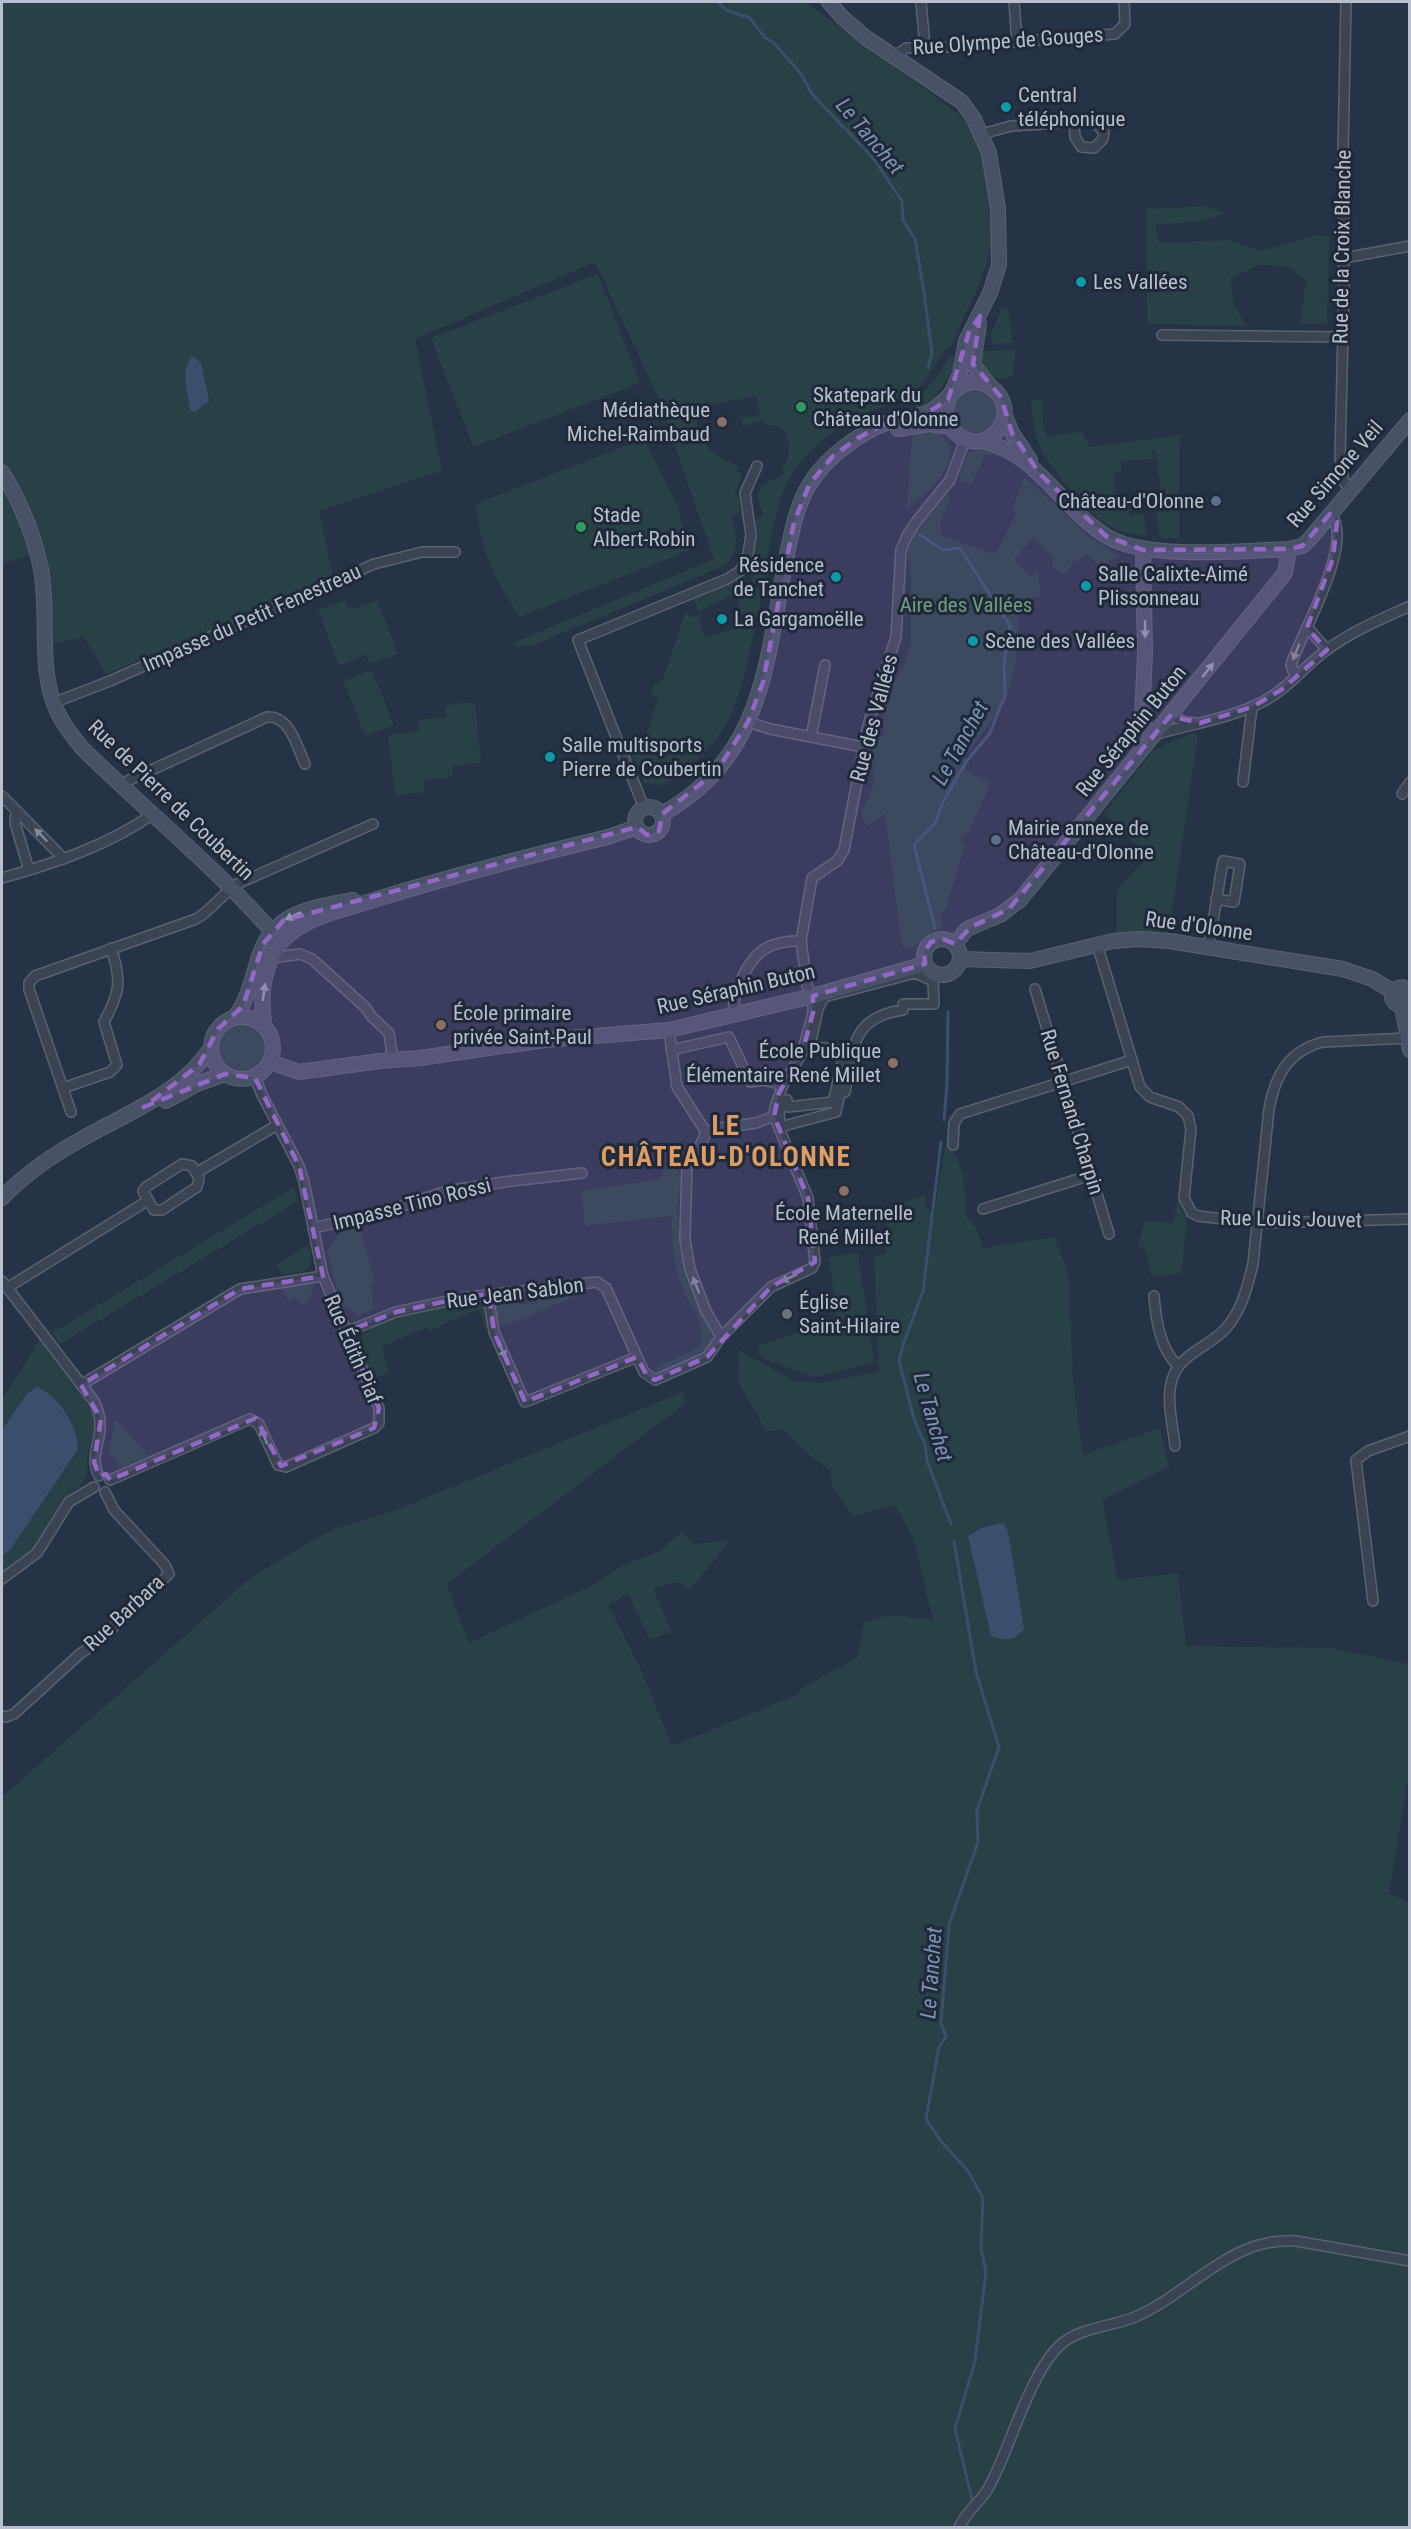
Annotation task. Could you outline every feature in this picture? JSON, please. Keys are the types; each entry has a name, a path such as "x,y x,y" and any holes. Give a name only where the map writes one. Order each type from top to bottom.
{"street":[{"path":"829,2 859,32 962,102 971,113 982,134 994,177 1000,246 997,275 980,316 966,341 960,374 945,414 950,427 965,440 982,441 1010,451 1040,474 1086,520 1106,536 1125,545 1143,550 1289,549"},
{"path":"921,2 925,47"},
{"path":"1014,2 1017,42"},
{"name":"Rue Olympe de Gouges","path":"895,56 906,48 1114,34 1123,28 1126,18 1124,2"},
{"name":"Rue de la Croix Blanche","path":"1346,2 1340,458 1344,482 1350,489"},
{"path":"982,134 1011,126 1074,122"},
{"path":"1344,258 1410,246"},
{"path":"980,316 973,364 1001,397 1012,433 1040,474"},
{"path":"1162,335 1341,337"},
{"path":"662,814 688,798 716,772 733,749 748,722 762,682 791,535 803,495 819,472 833,456 851,442 888,423 925,414 965,384 981,382 989,385"},
{"path":"982,441 997,432 1005,416"},
{"name":"Rue Simone Veil","path":"1289,549 1302,546 1410,420"},
{"path":"872,432 929,424 950,427"},
{"name":"Rue des Vallées","path":"813,996 807,986 801,941 812,878 837,861 844,850 862,747 896,637 901,550 916,522 950,480 965,440"},
{"path":"644,808 578,640 727,579 740,571 750,546 745,494 757,466"},
{"name":"Rue de Pierre de Coubertin","path":"2,472 23,514 41,570 48,684 53,703 65,726 82,748 231,888 281,942"},
{"path":"1295,677 1291,665 1317,605 1335,549 1338,527 1330,514"},
{"name":"Rue Séraphin Buton","path":"955,944 967,929 1000,915 1020,900 1286,573 1289,549"},
{"path":"1143,550 1145,653 1142,718 1144,727 1154,735 1252,707 1281,690 1327,650 1368,625 1410,606"},
{"name":"Impasse du Petit Fenestreau","path":"53,703 111,681 374,564 422,552 455,552"},
{"path":"1307,627 1327,650"},
{"path":"811,736 825,666"},
{"path":"1243,782 1252,707"},
{"path":"1171,715 1185,722 1200,723"},
{"path":"121,784 267,717 281,719 286,724 305,764"},
{"path":"748,722 862,747"},
{"path":"1402,794 1410,783"},
{"path":"2,796 16,813 25,819 64,859"},
{"path":"652,807 662,814 663,823 655,834 647,835 637,827 638,814 644,808 652,807"},
{"path":"16,813 15,823 29,870"},
{"path":"2,878 64,859 108,841 153,814"},
{"path":"71,1112 29,983 40,973 196,919 205,914 231,888 373,824"},
{"path":"211,1048 215,1063 225,1074 240,1079 255,1077 270,1062 273,1043 265,1027 262,997 272,958 281,942 312,920 411,889 637,827"},
{"path":"2,1198 54,1155 144,1107 196,1069 211,1048 218,1029 234,1018 246,999 258,956 272,930 284,920 307,910 411,889"},
{"path":"1208,947 1216,899"},
{"path":"943,939 955,944 960,959 955,970 945,975 933,973 925,964 924,952 931,942 943,939"},
{"name":"Rue d'Olonne","path":"960,959 1030,961 1097,945 1140,939 1208,947 1343,969 1404,988 1393,1001 1406,1004 1409,1044"},
{"path":"733,1014 738,988 756,954 773,944 801,941"},
{"name":"Rue Louis Jouvet","path":"1097,945 1131,1060 1144,1093 1179,1107 1188,1116 1191,1129 1184,1198 1189,1211 1198,1216 1258,1223 1410,1219"},
{"path":"63,1088 110,1072 117,1065 104,1022 115,1004 117,990 117,969 111,948"},
{"path":"272,958 300,954 312,959 384,1028 391,1040 393,1060"},
{"name":"Rue Séraphin Buton","path":"270,1062 299,1072 501,1048 544,1040 669,1030 813,996 925,964"},
{"path":"915,973 933,981 934,1004 903,1004 903,1010 873,1018 863,1028 852,1053 845,1092 840,1093 836,1112 780,1126 778,1113 782,1100 787,1100 788,1107 833,1102 844,1051 810,1046 818,1010 824,997 915,973"},
{"name":"Rue Fernand Charpin","path":"1035,989 1109,1234"},
{"path":"774,1116 756,1123 706,1132 700,1146 687,1162 685,1239 690,1269 706,1311 721,1337 771,1287 812,1268 815,1262 808,1198 774,1116 783,1085 802,1053 813,1013 813,996"},
{"path":"234,1018 251,1018 265,1027"},
{"path":"669,1030 677,1087 706,1132"},
{"path":"671,1050 729,1037 750,1082 764,1080 783,1085"},
{"path":"1175,1446 1170,1386 1178,1366 1220,1334 1236,1315 1243,1300 1253,1264 1273,1089 1287,1063 1297,1053 1323,1042 1409,1044"},
{"path":"953,1145 952,1132 960,1114 1131,1060"},
{"path":"144,1107 164,1102 197,1084 225,1074"},
{"name":"Rue Édith Piaf","path":"110,1480 250,1419 256,1420 274,1461 286,1467 374,1428 379,1423 379,1408 323,1275 299,1166 255,1077"},
{"path":"196,1173 277,1125"},
{"path":"182,1164 190,1164 196,1173 199,1178 197,1187 162,1210 154,1210 147,1201 143,1191 146,1187 182,1164"},
{"name":"Impasse Tino Rossi","path":"313,1228 384,1212 447,1191 582,1173"},
{"path":"983,1209 1090,1175"},
{"path":"99,1476 94,1462 101,1419 94,1401 4,1285 147,1201"},
{"path":"81,1385 240,1289 323,1275"},
{"name":"Rue Jean Sablon","path":"346,1332 405,1310 488,1294 597,1282 603,1284 647,1376 655,1380 707,1357 721,1337"},
{"path":"488,1294 494,1332 525,1402 637,1357"},
{"path":"1154,1296 1164,1348 1169,1358 1178,1366"},
{"path":"1373,1601 1356,1460 1368,1451 1410,1436"},
{"path":"104,1475 110,1480 111,1485 105,1492 97,1491 94,1487 94,1479 99,1476 104,1475"},
{"path":"2,1579 37,1552 69,1502 94,1487"},
{"name":"Rue Barbara","path":"2,1716 14,1714 81,1653 98,1642 170,1574 165,1565 114,1510 105,1492"},
{"path":"959,2528 988,2489 1043,2367 1061,2344 1073,2336 1116,2324 1145,2312 1228,2257 1259,2244 1284,2240 1296,2241 1410,2261"}],"highlighted area":[{"path":"980,316 973,364 1001,397 1012,433 1040,474 1106,536 1143,550 1289,549 1302,546 1330,514 1337,522 1333,558 1307,628 1327,650 1281,690 1252,707 1200,723 1170,716 1009,909 971,927 955,944 943,939 931,942 924,952 925,964 813,996 813,1013 802,1053 779,1093 774,1116 808,1198 815,1262 771,1287 707,1357 655,1380 647,1376 637,1357 525,1402 494,1332 489,1294 461,1298 396,1312 346,1332 379,1408 374,1428 281,1466 256,1418 110,1480 106,1474 99,1476 94,1462 101,1419 81,1385 240,1289 323,1276 299,1166 255,1078 225,1074 144,1107 199,1065 218,1029 243,1006 263,944 284,920 637,827 647,835 659,831 662,814 716,772 748,722 763,682 794,522 810,483 833,456 858,438 888,422 925,414 948,400 969,332"}],"green space":[{"path":"2,2 806,2 956,112 972,128 990,176 993,212 991,247 980,283 951,346 947,348 919,387 902,400 864,414 845,424 819,443 797,467 782,494 777,509 763,585 753,582 747,569 753,557 755,545 753,520 761,517 763,513 758,497 761,488 764,484 784,474 781,469 788,459 789,447 783,430 776,426 765,425 763,420 743,427 741,419 760,414 756,396 700,407 697,419 700,438 705,445 711,451 738,466 737,472 742,475 735,494 739,498 740,511 732,518 736,536 735,548 726,565 531,646 514,646 515,642 714,559 657,395 595,262 415,339 442,471 319,511 333,577 106,674 84,637 54,644 46,551 2,564"},
{"path":"1204,206 1225,213 1202,221 1156,225 1159,243 1228,240 1262,251 1315,235 1329,236 1327,324 1300,324 1306,281 1288,266 1259,265 1230,278 1234,304 1246,326 1147,324 1146,209"},
{"path":"598,274 640,383 473,447 431,338"},
{"path":"1002,307 1008,308 1013,343 994,344 990,336"},
{"path":"1016,350 1013,375 1009,378 996,378 980,367 979,351"},
{"path":"950,356 954,356 953,372 933,399 916,409 918,397 934,381"},
{"path":"975,389 984,390 991,395 996,402 996,420 991,427 984,432 975,433 966,432 959,427 954,420 953,411 954,402 959,395 966,390"},
{"path":"1042,399 1043,422 1047,436 1083,432 1089,447 1181,435 1179,539 1160,538 1156,512 1166,511 1166,489 1161,488 1155,449 1151,451 1155,459 1121,461 1121,471 1113,473 1117,500 1127,499 1130,515 1144,514 1147,536 1115,529 1101,520 1078,498 1046,458 1035,434 1031,401"},
{"path":"935,430 948,443 950,453 948,462 938,480 907,509 912,434 914,431"},
{"name":"Stade Albert-Robin","path":"644,439 679,508 688,551 519,617 494,574 483,546 475,504"},
{"path":"982,447 1003,450 1000,456 985,455 972,484 961,481 960,472 968,453"},
{"name":"Aire des Vallées","path":"1025,477 1092,539 1120,556 1119,559 1110,560 1108,571 1104,565 1099,565 1086,554 1073,562 1067,573 1062,574 1052,568 1053,557 1033,538 1014,560 1032,577 1037,572 1039,573 1040,597 1021,603 1015,665 1006,701 966,756 965,771 991,783 969,831 959,840 965,844 946,909 941,912 943,929 933,931 911,949 903,946 900,932 885,813 867,827 861,813 874,781 872,746 877,747 878,738 884,736 883,709 886,692 904,668 908,649 911,646 911,573 907,553 912,539 948,493 950,498 941,520 941,535 993,554 997,551 1016,513 1013,506"},
{"path":"743,576 747,580 746,587 742,591 699,611 693,599"},
{"path":"753,587 763,590 758,615 745,622 736,599"},
{"path":"345,600 350,610 377,600 398,654 370,664 366,655 339,666 318,610"},
{"path":"686,611 690,617 698,615 705,638 756,622 744,674 731,716 707,751 664,785 644,783 631,752 642,747 659,695 650,697 654,684 663,680"},
{"path":"372,670 394,725 365,736 343,681"},
{"path":"475,702 481,763 452,766 453,777 424,780 425,792 395,795 388,735 419,731 418,720 446,717 445,705"},
{"path":"1193,732 1198,734 1169,933 1117,932 1117,890 1144,861 1146,854 1104,813 1154,750"},
{"path":"237,1022 247,1022 260,1029 267,1042 267,1052 260,1065 247,1072 237,1072 228,1068 221,1061 217,1052 217,1042 221,1033 228,1026"},
{"path":"946,1141 956,1157 963,1177 966,1216 977,1229 983,1248 1054,1237 1069,1276 1073,1381 1083,1455 1160,1428 1169,1467 1102,1500 1118,1580 1178,1573 1186,1646 1331,1648 1409,1664 1409,1773 1389,1894 1410,1902 1409,2527 2,2527 2,1797 248,1580 309,1542 336,1528 394,1511 683,1392 686,1403 447,1584 469,1643 597,1583 621,1566 659,1552 681,1532 694,1544 730,1540 690,1590 679,1582 653,1588 672,1632 650,1640 628,1594 608,1605 639,1665 672,1746 799,1694 800,1689 857,1658 864,1622 891,1615 933,1620 913,1538 895,1505 853,1516 833,1488 830,1470 809,1455 783,1430 766,1431 738,1381 739,1350 794,1381 822,1383 879,1371 874,1256 886,1253 884,1240 889,1239 885,1213 875,1214 875,1211 926,1195 926,1205 934,1215"},
{"path":"665,1169 674,1169 679,1172 681,1178 677,1211 685,1270 714,1341 695,1356 657,1373 655,1368 698,1348 702,1333 677,1270 671,1216 585,1226 581,1191 661,1179"},
{"path":"294,1187 297,1202 60,1344 52,1333"},
{"path":"1178,1199 1182,1211 1187,1216 1182,1273 1152,1277 1145,1250 1138,1246 1145,1221 1173,1223"},
{"path":"360,1227 375,1283 371,1285 374,1308 357,1317 352,1310 341,1306 327,1251 341,1231"},
{"path":"308,1245 311,1256 310,1267 303,1272 283,1274 276,1265"},
{"path":"858,1253 874,1362 815,1377 761,1358 758,1346 837,1319 829,1257"},
{"path":"314,1284 309,1300 301,1305 295,1297 289,1301 280,1287"},
{"path":"569,1290 584,1293 507,1325 499,1326 495,1301 497,1298 514,1296 516,1305 537,1302 536,1294"},
{"path":"482,1300 487,1302 488,1331 478,1309 429,1331 427,1327 382,1347 389,1373 373,1379 359,1342 366,1332 395,1317"},
{"path":"41,1340 95,1413 97,1429 87,1458 87,1475 83,1483 68,1495 29,1555 2,1575 2,1399 32,1353 34,1346"},
{"path":"116,1419 148,1456 119,1468 114,1457 108,1454"}],"water":[{"path":"193,356 201,363 209,401 195,412 191,411 185,375"},
{"path":"37,1387 53,1397 65,1412 74,1430 78,1449 10,1550 2,1556 2,1430 27,1394"},
{"path":"1003,1523 1008,1531 1024,1629 1013,1638 1001,1639 991,1636 968,1536 981,1528"}],"waterway":[{"name":"Le Tanchet","path":"718,2 726,10 750,18 764,37 774,43 801,74 812,94 873,158 902,201 903,220 915,239 924,293 932,353 928,368"},
{"name":"Le Tanchet","path":"920,535 943,550 960,548 1010,626 1004,662 1005,695 990,733 966,762 943,802 935,823 914,845 935,928"},
{"name":"Le Tanchet","path":"944,1120 948,1012"},
{"name":"Le Tanchet","path":"941,1142 923,1291 899,1361 915,1422 925,1444 927,1461 951,1524"},
{"name":"Le Tanchet","path":"954,1541 976,1672 999,1747 977,1810 978,1842 949,1925 941,2023 946,2037 939,2047 926,2119 940,2140 968,2171 983,2198 981,2248 986,2272 975,2361 955,2429 972,2499"}],"place":[{"name":"Central téléphonique","path":"1006,107"},
{"name":"Les Vallées","path":"1081,282"},
{"name":"Skatepark du Château d'Olonne","path":"801,407"},
{"name":"Médiathèque Michel-Raimbaud","path":"722,422"},
{"name":"Château-d'Olonne","path":"1216,501"},
{"name":"Stade Albert-Robin","path":"581,527"},
{"name":"Résidence de Tanchet","path":"836,577"},
{"name":"Salle Calixte-Aimé Plissonneau","path":"1086,586"},
{"name":"La Gargamoëlle","path":"722,619"},
{"name":"Scène des Vallées","path":"973,641"},
{"name":"Salle multisports Pierre de Coubertin","path":"550,757"},
{"name":"Mairie annexe de Château-d'Olonne","path":"996,840"},
{"name":"École primaire privée Saint-Paul","path":"441,1025"},
{"name":"École Publique Élémentaire René Millet","path":"893,1063"},
{"name":"École Maternelle René Millet","path":"844,1191"},
{"name":"Église Saint-Hilaire","path":"787,1314"}],"district":[{"name":"LE CHÂTEAU-D'OLONNE","path":"726,1142"}]}
